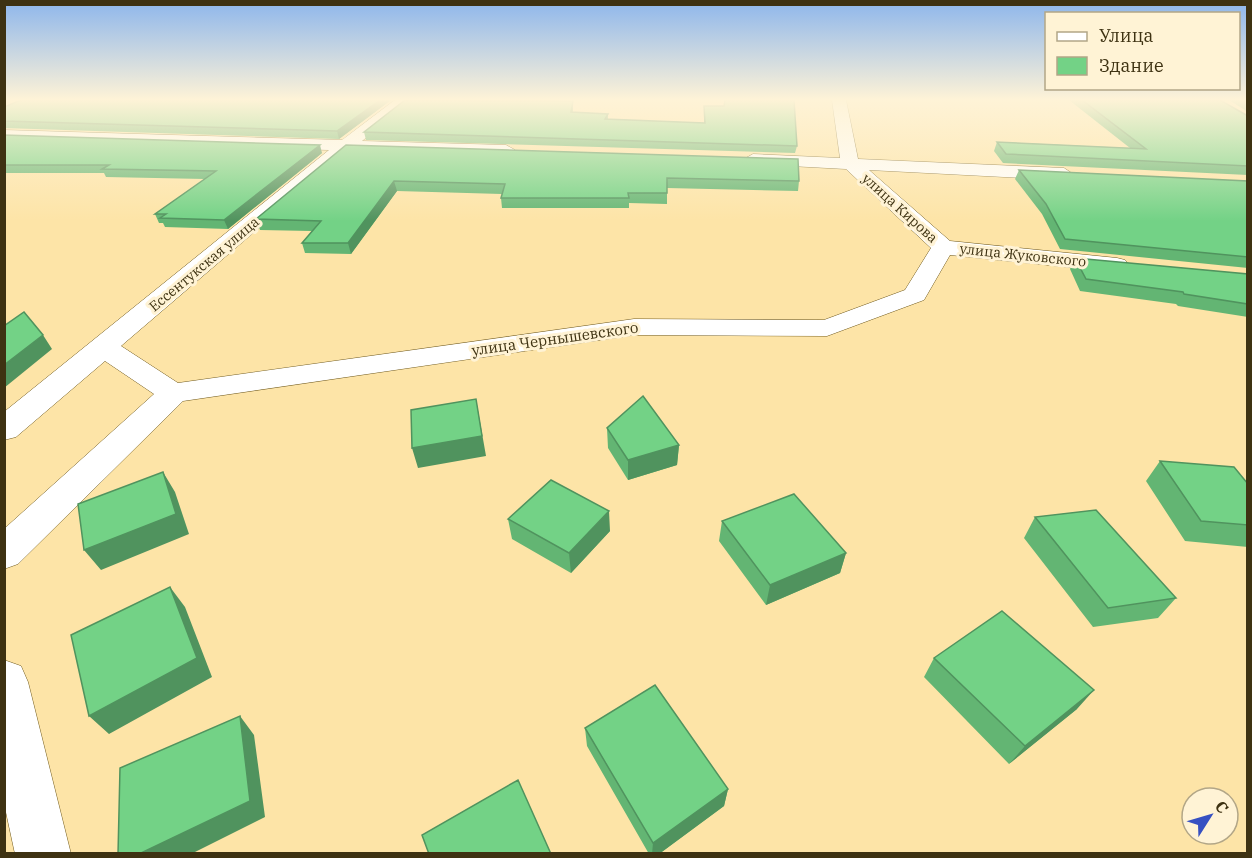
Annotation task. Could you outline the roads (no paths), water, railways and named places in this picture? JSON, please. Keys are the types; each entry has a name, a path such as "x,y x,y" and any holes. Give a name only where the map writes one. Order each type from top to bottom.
{"street":[{"path":"195,140 523,151"},
{"name":"Ессентукская улица","path":"4,429 105,348 350,140"},
{"name":"улица Кирова","path":"846,140 850,163 943,248"},
{"path":"734,159 1084,175"},
{"name":"улица Жуковского","path":"943,248 1142,267"},
{"name":"улица Чернышевского","path":"173,393 634,327 827,328 915,295 943,248"},
{"path":"4,553 173,393 105,348"},
{"path":"4,682 43,854"}]}
